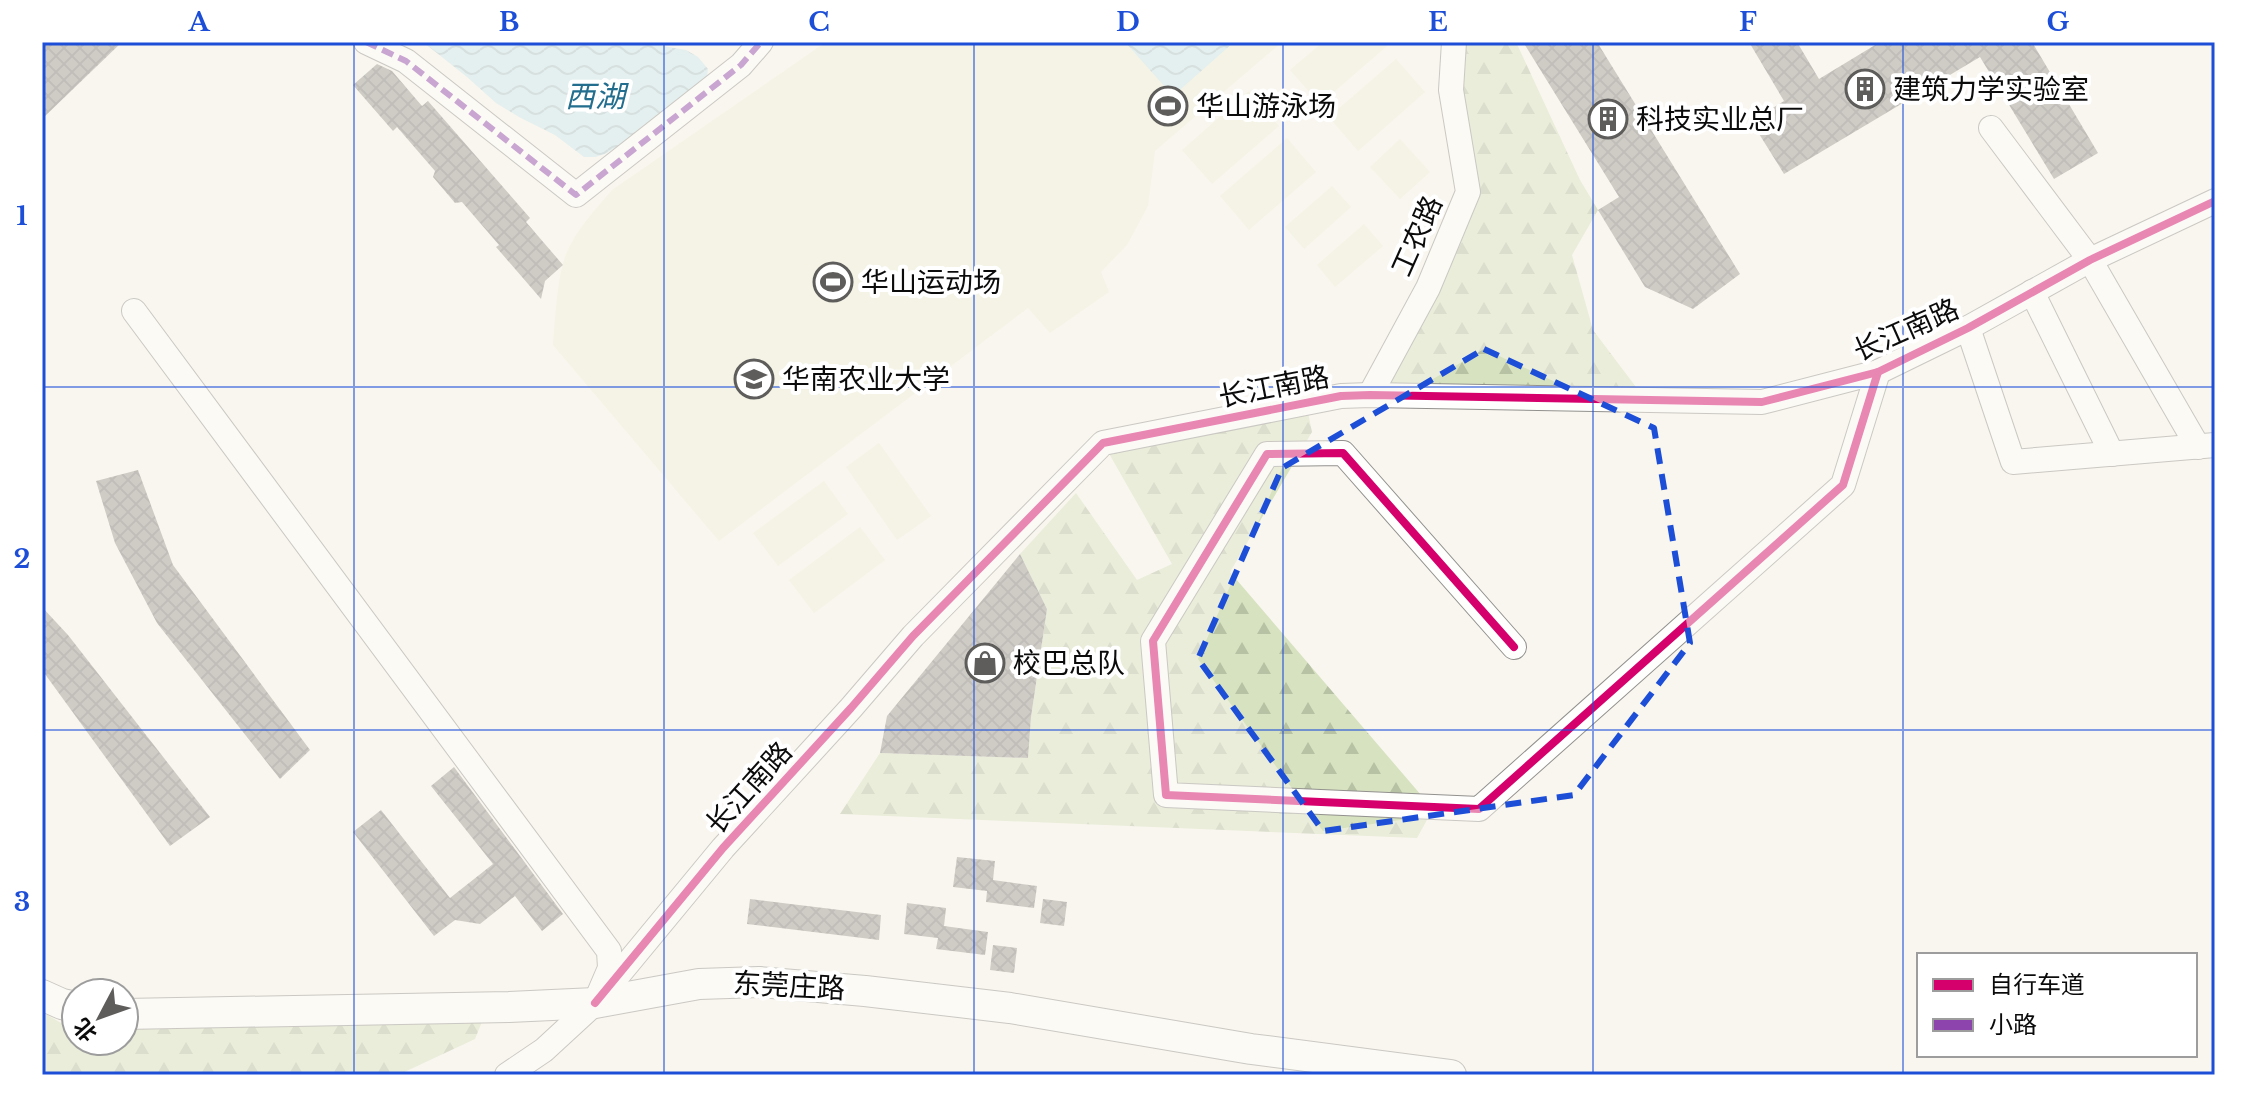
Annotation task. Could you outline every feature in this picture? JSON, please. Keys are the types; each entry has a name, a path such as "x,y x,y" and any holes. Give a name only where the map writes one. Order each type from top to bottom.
{"street":[{"path":"366,42 406,61 576,195 741,65 761,42"},
{"name":"工农路","path":"1370,395 1428,288 1468,192 1451,90 1454,42"},
{"path":"1968,328 2013,462 2206,446 2090,260 1991,128"},
{"name":"长江南路","path":"507,1075 544,1050 595,1003 723,848 913,636 1103,443 1341,396 1762,402 1878,372 1968,328 2090,260 2215,201"},
{"path":"2032,292 2112,454"},
{"path":"134,311 609,951 610,968 595,1003"},
{"path":"1514,647 1343,453 1267,454 1153,641 1166,795 1479,809 1843,485 1878,372"},
{"name":"东莞庄路","path":"140,1014 595,1003 699,984 759,982 1010,1008 1251,1049 1451,1075"}],"highlighted area":[{"path":"1484,349 1654,428 1690,643 1574,795 1323,831 1198,659 1282,468"}],"green space":[{"name":"华山运动场","path":"826,42 1282,42 1155,151 1148,206 1127,245 1101,272 1109,292 1050,333 1028,308 719,541 553,345 562,266 579,230 612,190"},
{"path":"1323,42 1383,42 1387,46 1320,104 1290,70"},
{"path":"1454,42 1516,42 1580,180 1598,210 1572,255 1593,330 1645,399 1370,395 1468,192"},
{"path":"1396,59 1425,92 1358,151 1329,117"},
{"path":"1249,91 1279,126 1212,184 1182,150"},
{"path":"1287,138 1316,172 1249,230 1220,196"},
{"path":"1400,139 1430,172 1400,199 1370,167"},
{"path":"1332,186 1351,207 1304,249 1285,227"},
{"path":"1364,224 1383,246 1335,287 1317,265"},
{"path":"1306,403 1312,432 1230,572 1433,809 1417,838 840,814 880,753 1028,758 1047,609 1020,554 1076,493 1137,580 1172,564 1103,443"},
{"path":"879,443 931,516 897,540 846,467"},
{"path":"824,481 848,514 778,566 753,533"},
{"path":"860,527 885,560 814,613 789,580"},
{"path":"488,1007 475,1039 398,1075 42,1075 42,1012 60,1022 60,1057 140,1057 140,1024"}],"water":[{"name":"西湖","path":"423,42 640,42 686,50 698,57 708,69 700,86 631,139 605,154 584,157 555,135 496,103"},
{"path":"1125,42 1234,42 1173,96"}],"building":[{"path":"42,42 122,42 42,119"},
{"name":"科技实业总厂","path":"1523,42 1597,42 1740,274 1693,309 1645,287 1598,210 1619,197"},
{"name":"建筑力学实验室","path":"1749,42 1797,42 1819,79 1880,42 2032,42 2098,153 2054,179 1980,57 1784,174 1751,121 1784,101"},
{"path":"377,64 392,71 422,106 428,101 530,218 526,222 563,265 545,281 541,299 462,202 455,203 433,177 435,171 397,127 393,131 353,85"},
{"path":"138,470 173,565 310,750 280,779 157,623 115,543 96,481"},
{"name":"校巴总队","path":"1020,554 1047,609 1028,758 880,753 887,716"},
{"path":"42,607 68,635 210,817 170,846 42,670"},
{"path":"454,767 563,914 542,931 515,896 480,924 455,920 434,936 353,832 381,810 450,898 493,864 431,786"},
{"path":"957,857 995,861 993,880 1037,886 1034,908 986,902 987,891 953,887"},
{"path":"750,899 881,915 879,940 747,924"},
{"path":"1043,899 1067,902 1064,926 1040,923"},
{"path":"907,903 946,908 944,926 988,932 985,955 936,949 938,938 904,934"},
{"path":"993,945 1017,948 1014,973 990,970"}],"marked path":[{"path":"366,42 406,61 576,195 741,65 761,42"}],"cycle path":[{"path":"595,1003 723,848 913,636 1103,443 1341,396 1762,402 1878,372 1968,328 2090,260 2215,201"},
{"path":"1514,647 1343,453 1267,454 1153,641 1166,795 1479,809 1843,485 1878,372"}],"place":[{"name":"建筑力学实验室","path":"1865,89"},
{"name":"华山游泳场","path":"1168,106"},
{"name":"科技实业总厂","path":"1608,119"},
{"name":"华山运动场","path":"833,282"},
{"name":"华南农业大学","path":"754,379"},
{"name":"校巴总队","path":"985,663"}]}
